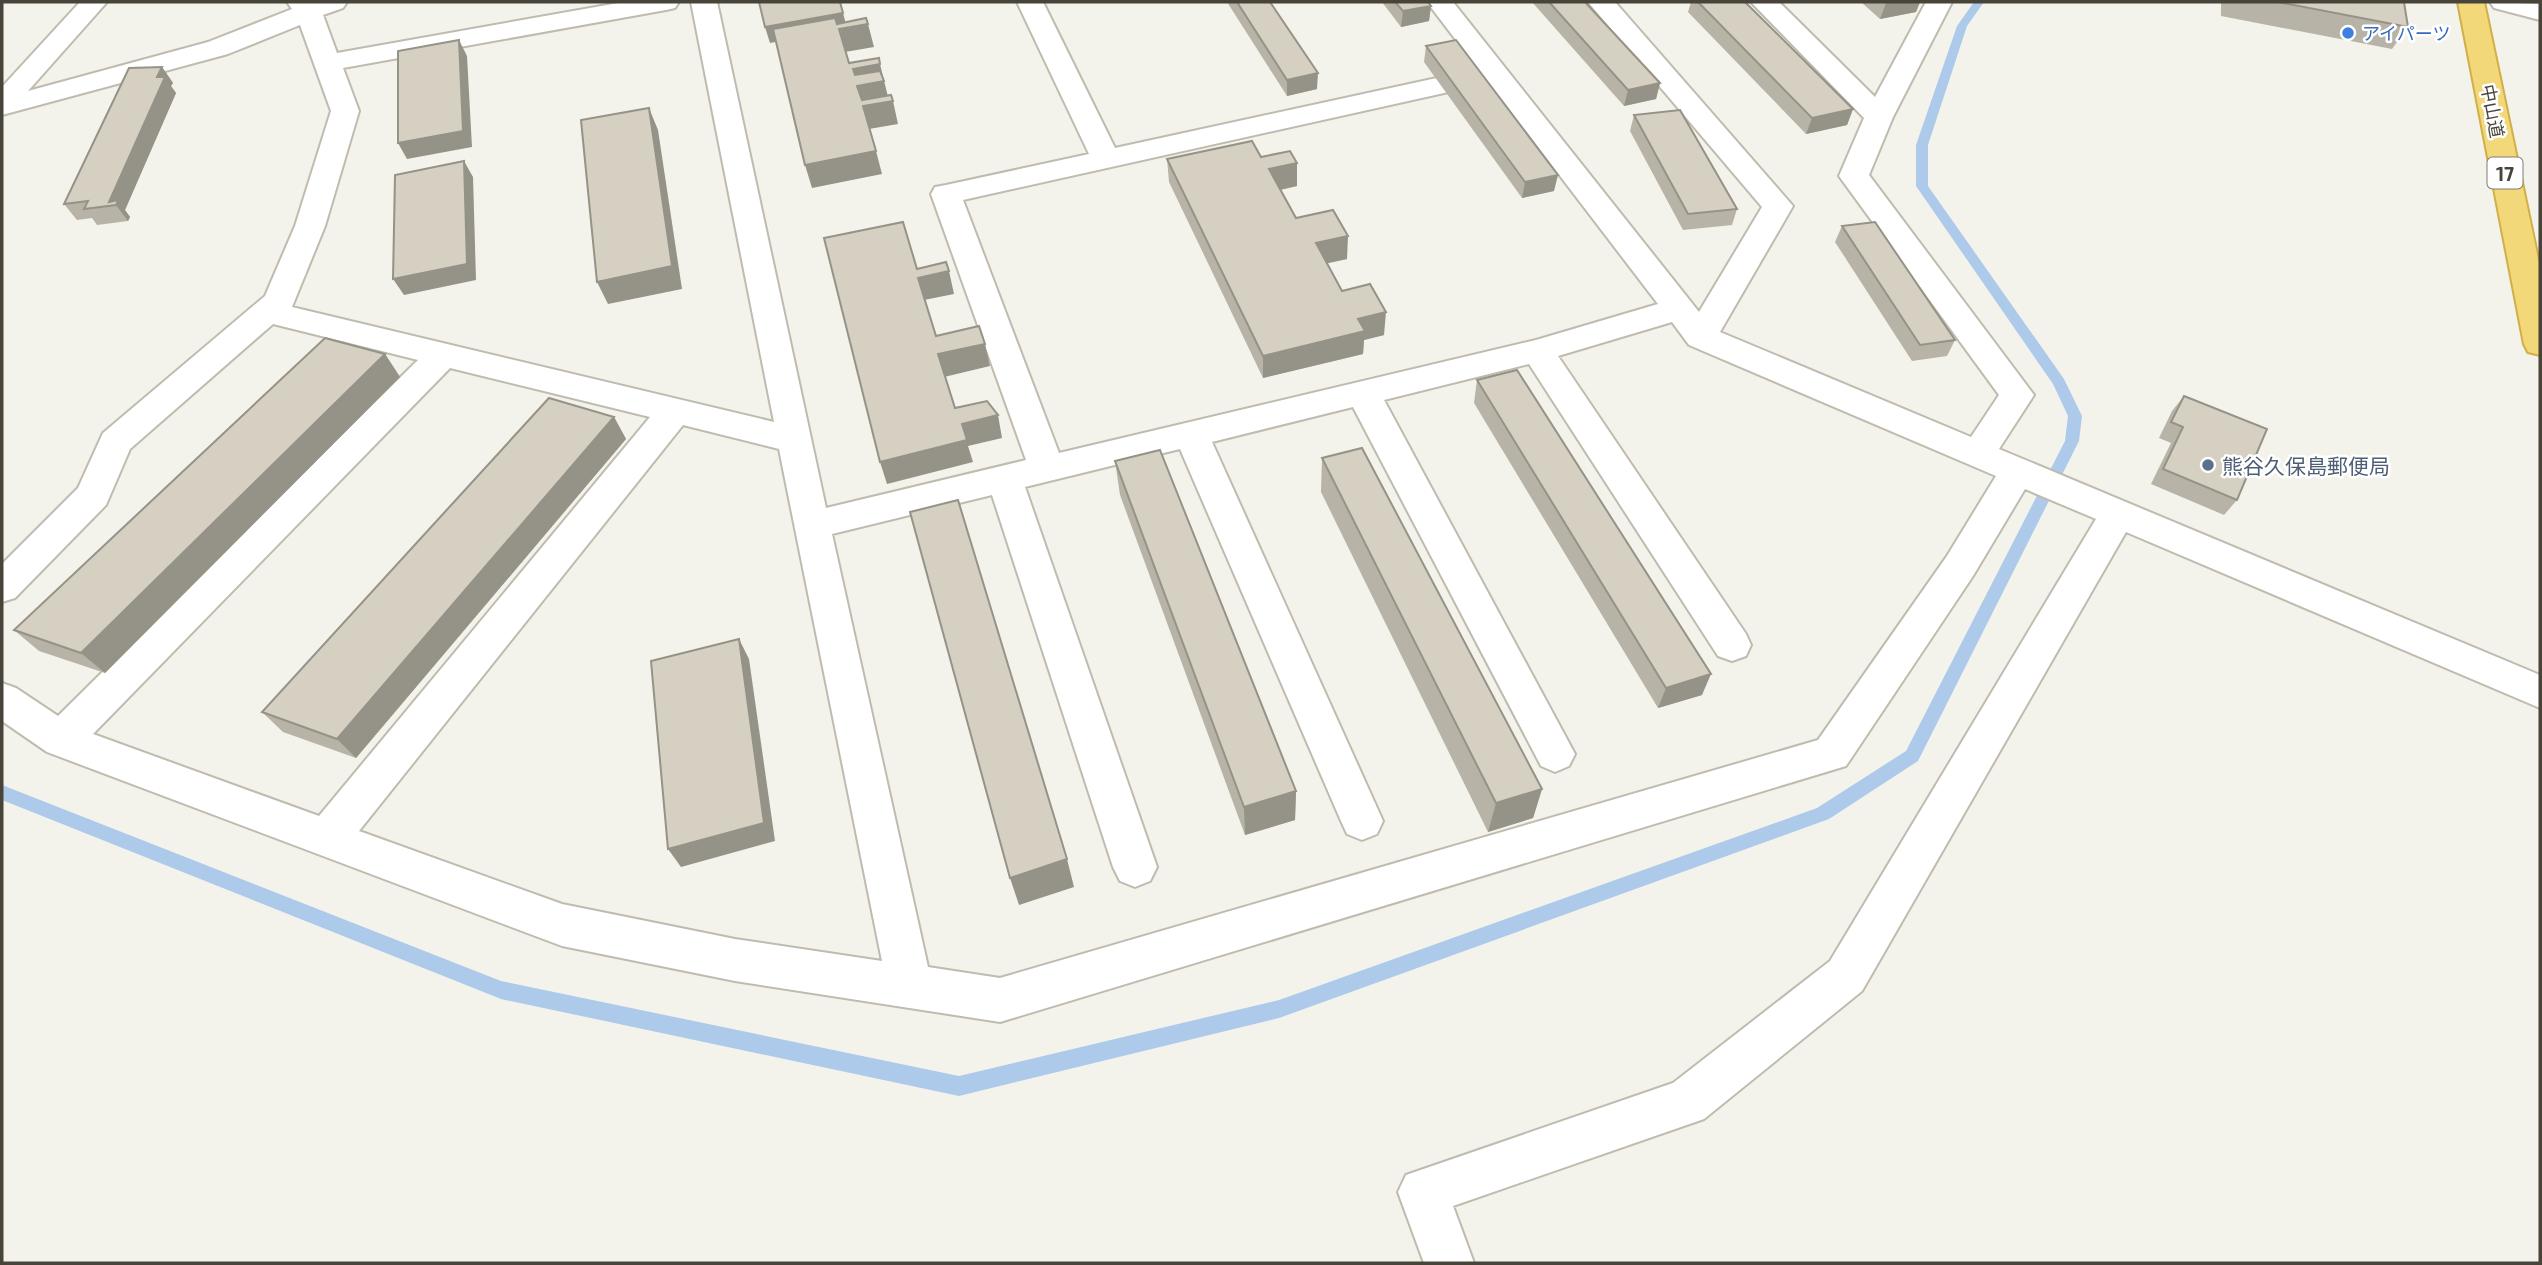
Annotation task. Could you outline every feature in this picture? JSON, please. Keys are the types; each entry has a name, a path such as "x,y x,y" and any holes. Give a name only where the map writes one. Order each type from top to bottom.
{"highway":[{"name":"中山道","path":"2471,2 2540,344"}],"street":[{"path":"2,105 94,2"},
{"path":"327,63 666,2"},
{"path":"704,2 910,987"},
{"path":"1030,2 1106,159"},
{"path":"1440,2 1690,323 1978,453 2540,692"},
{"path":"812,525 1537,351 1690,323 1778,206 1601,2"},
{"path":"1764,2 1879,117"},
{"path":"1940,2 1879,117 1854,176 2017,395 1978,453"},
{"path":"2502,2 2540,12"},
{"path":"2,105 218,48 314,5 327,63 345,111 310,226 279,302 115,442 93,495 2,587"},
{"path":"1047,469 946,194 1496,74"},
{"path":"267,312 794,440"},
{"path":"1537,351 1732,645"},
{"path":"61,740 443,355"},
{"path":"1363,393 1555,754"},
{"path":"327,838 675,411"},
{"path":"1191,434 1362,821"},
{"path":"2,700 61,740 562,925 735,960 1000,1000 1832,754 1960,566 2020,471"},
{"path":"1004,479 1135,867"},
{"path":"1450,1263 1423,1192 1687,1102 1846,976 2101,505"}],"building":[{"path":"759,2 840,2 843,13 765,27"},
{"path":"1237,2 1270,2 1318,73 1287,80"},
{"path":"1395,2 1428,2 1431,6 1403,11"},
{"path":"1549,2 1585,2 1660,83 1628,90"},
{"path":"1698,2 1745,2 1853,109 1812,118"},
{"path":"2278,2 2404,2 2408,27"},
{"path":"835,18 837,24 866,18 868,24 839,29 849,63 879,58 880,64 853,69 855,75 880,71 884,81 857,86 862,100 891,95 893,101 863,106 876,151 805,165 773,29"},
{"path":"459,40 463,131 398,143 398,51"},
{"path":"1456,40 1558,175 1525,182 1426,46"},
{"path":"162,67 157,77 165,77 109,202 118,200 116,205 84,209 88,201 64,204 129,68"},
{"path":"649,108 672,266 597,282 581,120"},
{"path":"1680,110 1737,209 1688,214 1634,115"},
{"path":"1252,141 1261,157 1290,151 1297,163 1269,169 1296,218 1333,210 1348,236 1316,243 1342,291 1370,284 1386,312 1358,319 1365,331 1263,356 1167,159"},
{"path":"464,161 467,264 393,279 395,175"},
{"path":"903,222 917,269 946,262 949,271 918,278 936,336 979,326 985,344 938,354 955,408 987,401 998,415 962,424 967,440 880,462 824,238"},
{"path":"1875,222 1955,340 1920,345 1842,226"},
{"path":"325,338 385,354 81,653 14,630"},
{"path":"1517,370 1711,674 1666,688 1477,380"},
{"path":"2184,396 2267,429 2237,500 2163,469 2183,427 2171,422"},
{"path":"549,398 614,417 337,739 262,712"},
{"path":"1362,448 1542,789 1496,803 1322,458"},
{"path":"1160,450 1296,791 1244,807 1115,461"},
{"path":"958,500 1067,859 1010,878 910,512"},
{"path":"739,639 764,823 668,849 651,661"}],"waterway":[{"path":"2,792 501,990 959,1086 1279,1009 1823,814 1912,756 2072,441 2075,416 2059,382 1922,186 1922,145 1962,26 1979,2"}],"place":[{"name":"アイパーツ","path":"2348,33"},
{"name":"熊谷久保島郵便局","path":"2208,465"}]}
